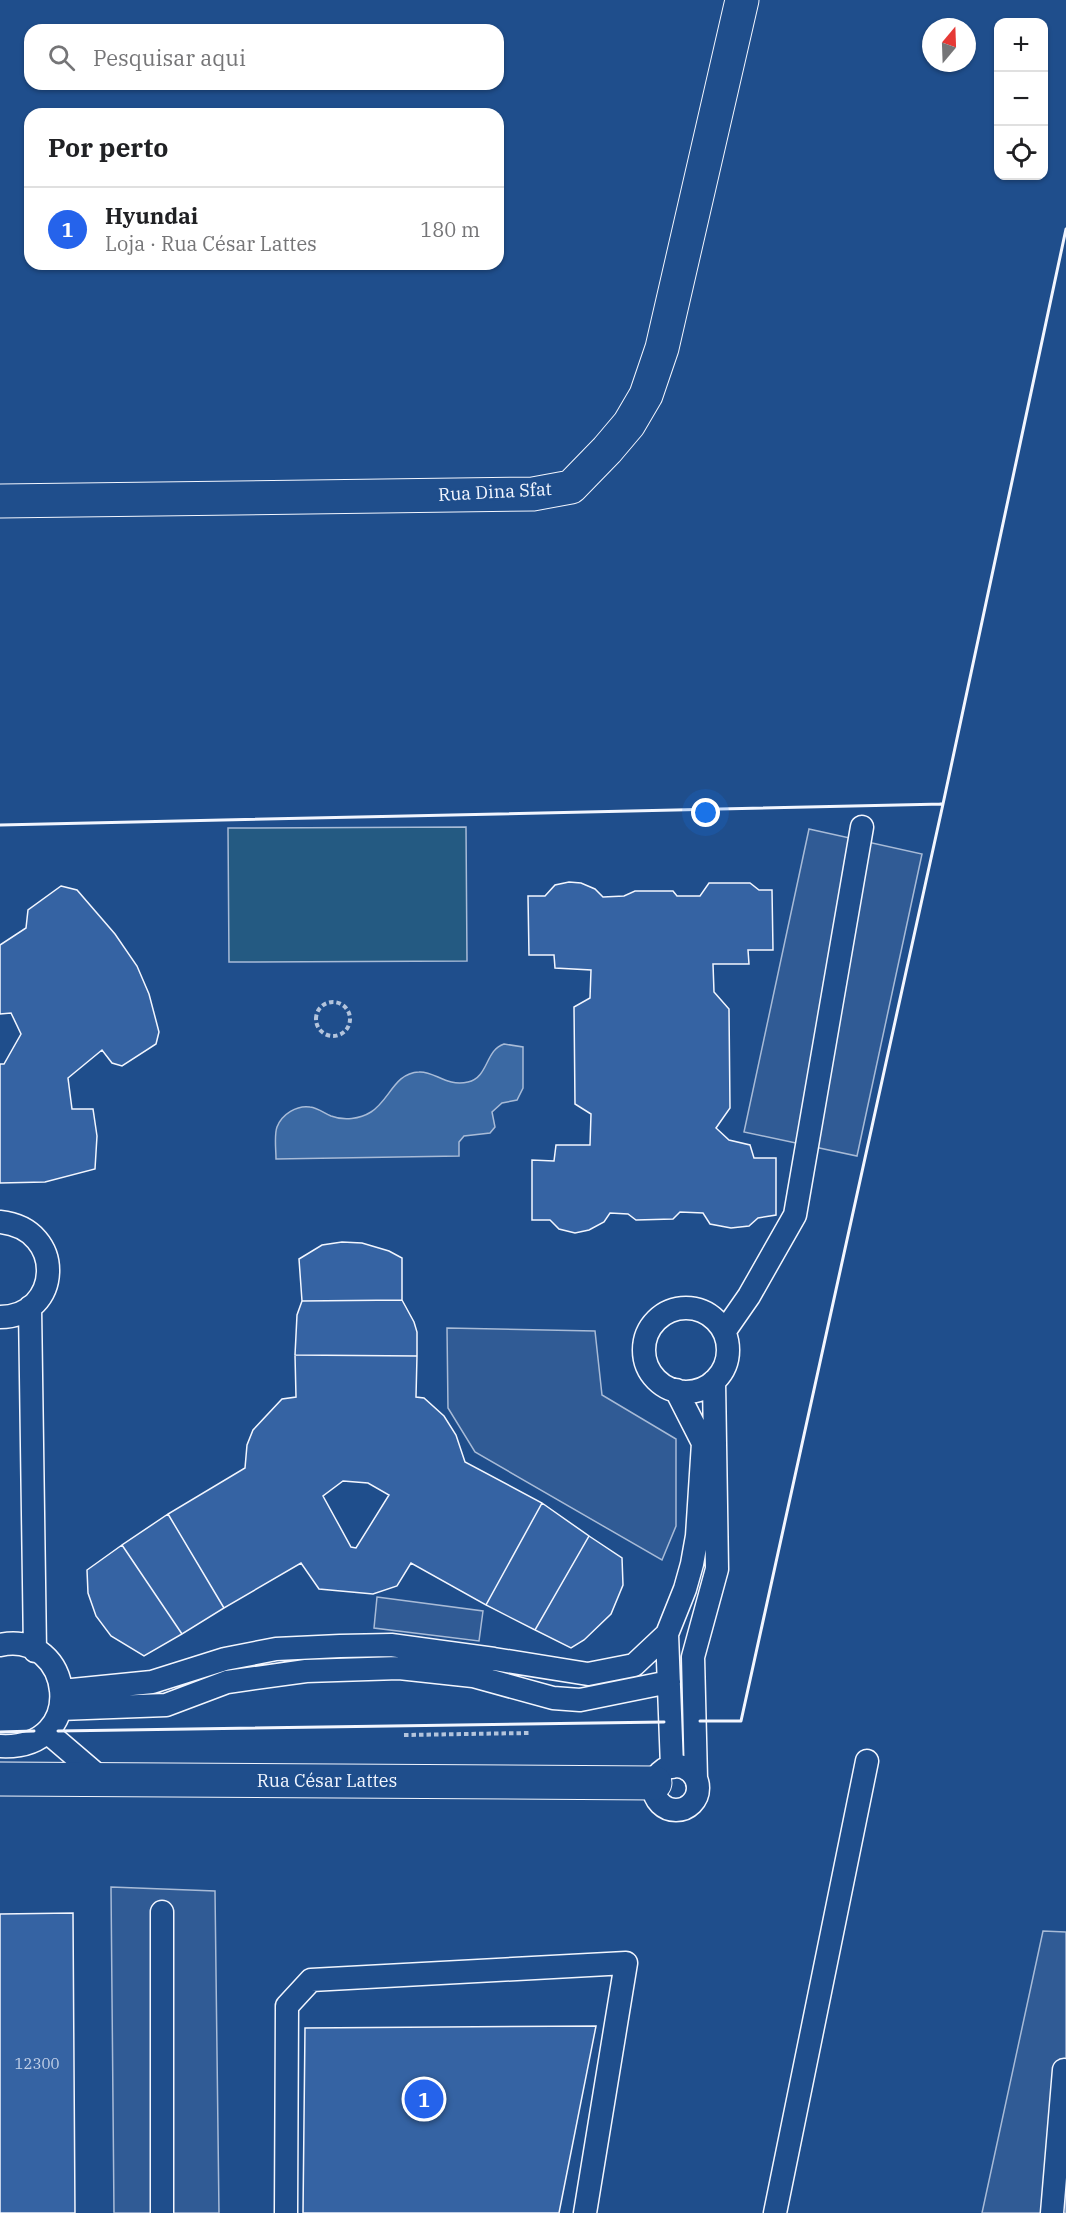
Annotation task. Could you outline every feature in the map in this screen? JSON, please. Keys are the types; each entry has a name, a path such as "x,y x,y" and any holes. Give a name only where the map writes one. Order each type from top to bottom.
{"street":[{"name":"Rua Dina Sfat","path":"0,501 533,494 571,487 629,424 646,395 662,348 742,0"},
{"name":"Rua César Lattes","path":"0,1779 664,1775"}],"lane":[{"path":"724,1332 749,1296 795,1215 862,827"},
{"path":"0,1222 13,1223 27,1230 38,1240 45,1253 48,1268 47,1282 40,1296 30,1307 17,1314 0,1317"},
{"path":"30,1307 35,1651"},
{"path":"679,1308 693,1308 706,1312 717,1321 728,1345 727,1359 722,1371 714,1381 702,1388 689,1391 676,1390 663,1385 646,1362 644,1347 647,1334 654,1322 666,1313 679,1308"},
{"path":"676,1390 703,1443 697,1536 692,1564 685,1589 667,1634 669,1682 664,1775 658,1801 670,1809 677,1810 691,1805 698,1792 693,1657 717,1569 714,1381"},
{"path":"61,1700 152,1682 225,1659 276,1649 391,1645 588,1674 634,1665 667,1634"},
{"path":"0,1645 24,1645 40,1653 53,1666 61,1682 61,1700 47,1732 33,1742 16,1747 0,1746"},
{"path":"61,1700 166,1705 227,1682 306,1671 410,1669 473,1676 553,1698 580,1700 669,1682"},
{"path":"47,1732 102,1779"},
{"path":"775,2213 867,1761"},
{"path":"664,1775 686,1769 696,1779"},
{"path":"162,1911 162,2213"},
{"path":"286,2213 287,2006 311,1980 626,1963 585,2213"},
{"path":"1052,2213 1064,2070"}],"path":[{"path":"336,1002 346,1007 350,1017 347,1028 339,1035 333,1036 322,1033 315,1017 320,1007 336,1002"}],"shaded area":[{"path":"466,827 467,961 229,962 228,828"},
{"path":"809,829 922,854 857,1156 744,1132"},
{"path":"504,1044 523,1047 523,1088 517,1100 502,1103 492,1112 495,1127 490,1133 464,1136 459,1142 459,1156 276,1159 277,1127 286,1114 295,1109 313,1108 341,1118 362,1116 377,1107 398,1082 411,1074 425,1072 447,1081 460,1083 475,1079 484,1069 493,1052"},
{"path":"447,1328 595,1331 602,1395 676,1439 676,1526 662,1560 475,1452 448,1408"},
{"path":"377,1597 483,1611 479,1641 374,1628"},
{"path":"111,1887 215,1891 219,2213 114,2213"},
{"path":"1043,1931 1066,1932 1066,2213 982,2213"}],"building":[{"path":"569,882 581,883 595,889 603,897 624,896 635,891 673,891 677,896 700,896 709,883 750,883 759,890 772,890 773,950 748,950 749,964 713,964 714,992 729,1009 730,1108 716,1128 729,1140 750,1145 754,1158 776,1158 776,1215 758,1218 749,1226 731,1228 710,1224 703,1213 680,1212 673,1219 636,1220 628,1214 610,1213 604,1222 589,1230 575,1233 559,1229 550,1220 532,1220 532,1160 554,1161 556,1145 590,1145 591,1114 575,1104 574,1007 590,998 591,970 555,968 554,955 529,955 528,896 545,896 555,885"},
{"path":"61,886 77,890 115,934 137,966 149,994 159,1032 156,1044 122,1066 112,1063 102,1050 68,1078 72,1109 93,1109 97,1136 95,1169 45,1182 0,1183 0,1064 4,1064 21,1034 11,1013 0,1014 0,945 26,928 28,910"},
{"path":"342,1242 362,1243 389,1251 402,1258 402,1300 302,1301 299,1259 322,1245"},
{"path":"402,1300 417,1332 417,1356 295,1355 297,1315 302,1301"},
{"path":"295,1355 417,1356 416,1397 424,1398 444,1416 456,1435 465,1462 542,1503 486,1605 411,1563 397,1586 373,1594 319,1589 301,1563 224,1608 168,1514 245,1468 247,1445 253,1430 282,1399 296,1397","holes":["343,1481 368,1483 389,1495 356,1548 351,1547 323,1496"]},
{"path":"542,1503 589,1536 535,1630 486,1605"},
{"path":"168,1514 224,1608 182,1634 122,1545"},
{"path":"589,1536 622,1558 623,1585 611,1614 584,1640 571,1648 535,1630"},
{"path":"122,1545 182,1634 144,1656 111,1636 96,1616 88,1593 87,1570"},
{"path":"73,1913 75,2213 0,2213 0,1914"},
{"path":"596,2026 559,2213 303,2213 305,2028"}],"wall":[{"path":"940,804 943,804 1066,229"},
{"path":"0,825 943,804 741,1721 700,1721"},
{"path":"58,1731 664,1722"},
{"path":"0,1732 34,1731"}],"place":[{"name":"Hyundai","path":"424,2099"}]}
